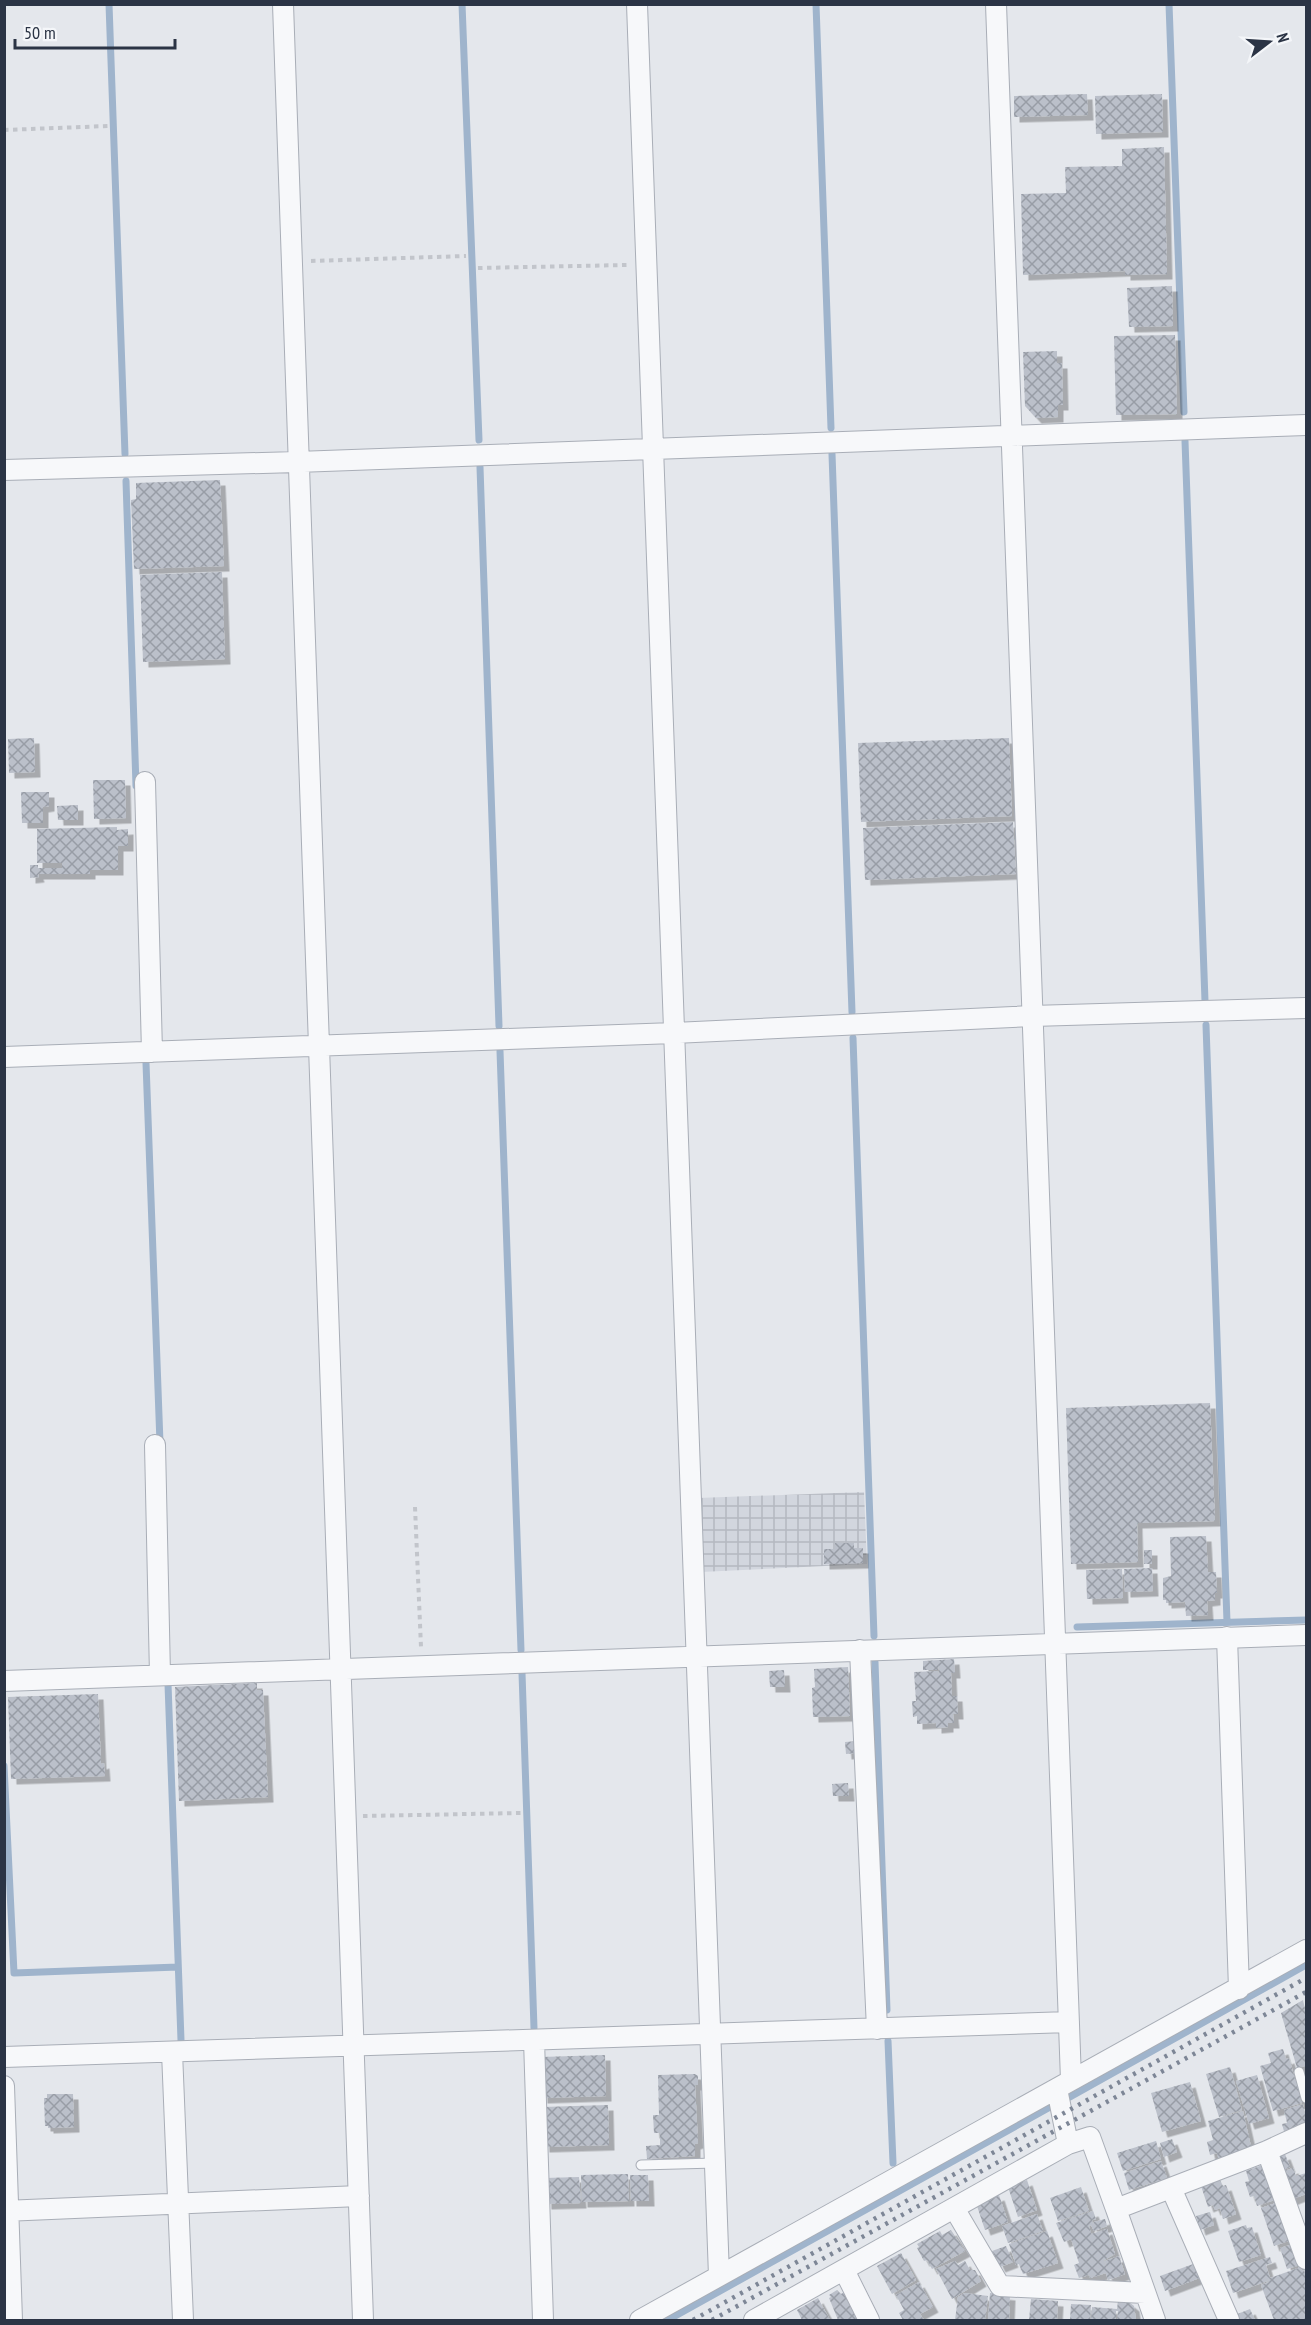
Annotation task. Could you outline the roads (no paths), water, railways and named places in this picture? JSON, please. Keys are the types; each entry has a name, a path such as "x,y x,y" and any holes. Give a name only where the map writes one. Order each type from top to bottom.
{"street":[{"path":"283,4 297,462 320,1046 363,2320"},
{"path":"636,4 719,2276"},
{"path":"996,4 1069,2022 1064,2085 1068,2144"},
{"path":"4,470 297,462 1306,424"},
{"path":"145,782 152,1052"},
{"path":"4,1057 674,1033 1032,1016 1306,1008"},
{"path":"155,1445 160,1675"},
{"path":"4,1681 1306,1635"},
{"path":"1227,1637 1239,1989"},
{"path":"860,1650 877,2029"},
{"path":"640,2320 1306,1950"},
{"path":"4,2057 1069,2022"},
{"path":"534,2040 543,2320"},
{"path":"172,2052 183,2320"},
{"path":"4,2086 6,2210 12,2320"},
{"path":"1116,2209 1267,2151 1306,2133"},
{"path":"754,2320 1068,2144 1090,2137 1155,2320"},
{"path":"1267,2151 1306,2259"},
{"path":"1171,2188 1229,2320"},
{"path":"6,2210 359,2196"},
{"path":"954,2208 1000,2286 1146,2293"},
{"path":"844,2270 869,2320"}],"lane":[{"path":"1299,2072 1306,2098"},
{"path":"641,2165 715,2163"}],"waterway":[{"path":"109,4 125,454"},
{"path":"462,4 479,440"},
{"path":"816,4 831,428"},
{"path":"1169,4 1184,412"},
{"path":"1185,441 1205,1001"},
{"path":"832,454 852,1012"},
{"path":"480,467 499,1026"},
{"path":"126,481 136,786"},
{"path":"1206,1025 1227,1622"},
{"path":"853,1038 874,1636"},
{"path":"500,1051 521,1650"},
{"path":"146,1063 160,1443"},
{"path":"1077,1627 1306,1620"},
{"path":"875,1662 887,2010"},
{"path":"522,1673 534,2028"},
{"path":"168,1684 181,2040"},
{"path":"4,1766 14,1973 178,1967"},
{"path":"1070,2097 1306,1965"},
{"path":"888,2041 893,2163"},
{"path":"668,2320 1052,2106"}],"railway":[{"path":"693,2320 1306,1978"},
{"path":"712,2320 1306,1992"}]}
